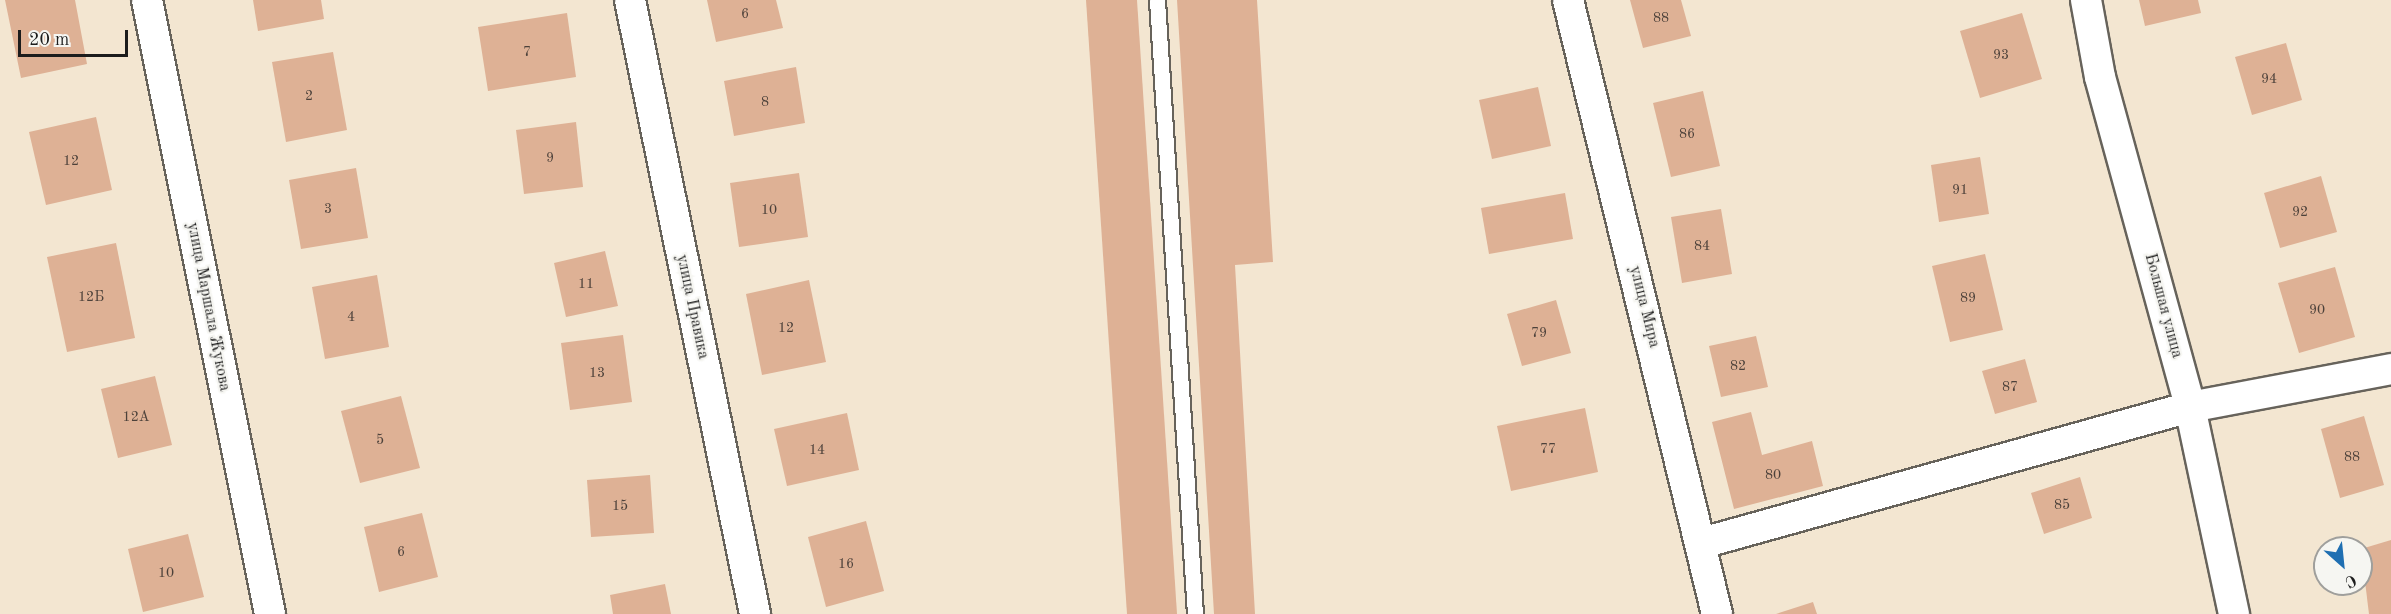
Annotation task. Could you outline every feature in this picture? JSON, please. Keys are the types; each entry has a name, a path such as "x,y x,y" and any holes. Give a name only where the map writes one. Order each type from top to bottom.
{"street":[{"name":"улица Маршала Жукова","path":"147,0 270,614"},
{"name":"улица Правика","path":"630,0 754,614"},
{"name":"улица Мира","path":"1568,0 1702,543 1717,614"},
{"name":"Большая улица","path":"2086,0 2100,77 2190,407 2234,614"},
{"path":"1702,543 2190,407 2391,369"}],"lane":[{"path":"1157,0 1195,614"}],"building":[{"path":"5,0 75,0 87,64 21,78"},
{"path":"253,0 321,0 324,19 258,31"},
{"path":"707,0 776,0 783,28 716,42"},
{"path":"1086,0 1137,0 1177,614 1127,614"},
{"path":"1177,0 1257,0 1273,262 1235,265 1255,614 1214,614"},
{"path":"1630,0 1681,0 1691,36 1643,48"},
{"path":"2139,0 2198,0 2201,13 2145,26"},
{"path":"567,13 576,77 488,91 478,27"},
{"path":"2022,13 2042,79 1980,98 1960,31"},
{"path":"2286,43 2302,100 2252,115 2235,57"},
{"path":"333,52 347,130 286,142 272,62"},
{"path":"796,67 805,123 734,136 724,81"},
{"path":"1538,87 1551,146 1492,159 1479,100"},
{"path":"1703,91 1720,166 1671,177 1653,103"},
{"path":"96,117 112,190 46,205 29,132"},
{"path":"576,122 583,187 524,194 516,130"},
{"path":"1980,157 1989,214 1939,222 1931,165"},
{"path":"356,168 368,238 301,249 289,180"},
{"path":"799,173 808,237 739,247 730,183"},
{"path":"2321,176 2337,232 2280,248 2264,193"},
{"path":"1565,193 1573,239 1489,254 1481,208"},
{"path":"1721,209 1732,274 1682,283 1671,217"},
{"path":"116,243 135,338 67,352 47,257"},
{"path":"605,251 618,306 566,317 554,263"},
{"path":"1985,254 2003,330 1950,342 1932,266"},
{"path":"2335,267 2355,337 2299,353 2278,283"},
{"path":"377,275 389,347 325,359 312,287"},
{"path":"809,280 826,362 762,375 746,294"},
{"path":"1556,300 1571,353 1522,366 1507,314"},
{"path":"623,335 632,402 570,410 561,343"},
{"path":"1756,336 1768,387 1721,397 1709,346"},
{"path":"2025,359 2037,402 1995,414 1982,371"},
{"path":"155,376 172,445 118,458 101,389"},
{"path":"401,396 420,468 360,483 341,411"},
{"path":"1585,408 1598,472 1511,491 1497,426"},
{"path":"1751,412 1762,455 1812,441 1823,486 1734,509 1712,422"},
{"path":"847,413 859,470 787,486 774,429"},
{"path":"2364,416 2384,485 2340,498 2321,429"},
{"path":"650,475 654,533 591,537 587,480"},
{"path":"2080,477 2092,518 2044,534 2031,493"},
{"path":"422,513 438,577 379,592 364,527"},
{"path":"866,521 884,591 826,607 808,537"},
{"path":"188,534 204,597 143,612 128,549"},
{"path":"2391,540 2391,614 2369,614 2367,596 2373,596 2373,545"},
{"path":"665,584 671,614 613,614 610,595"},
{"path":"1813,602 1817,614 1776,614"}]}
